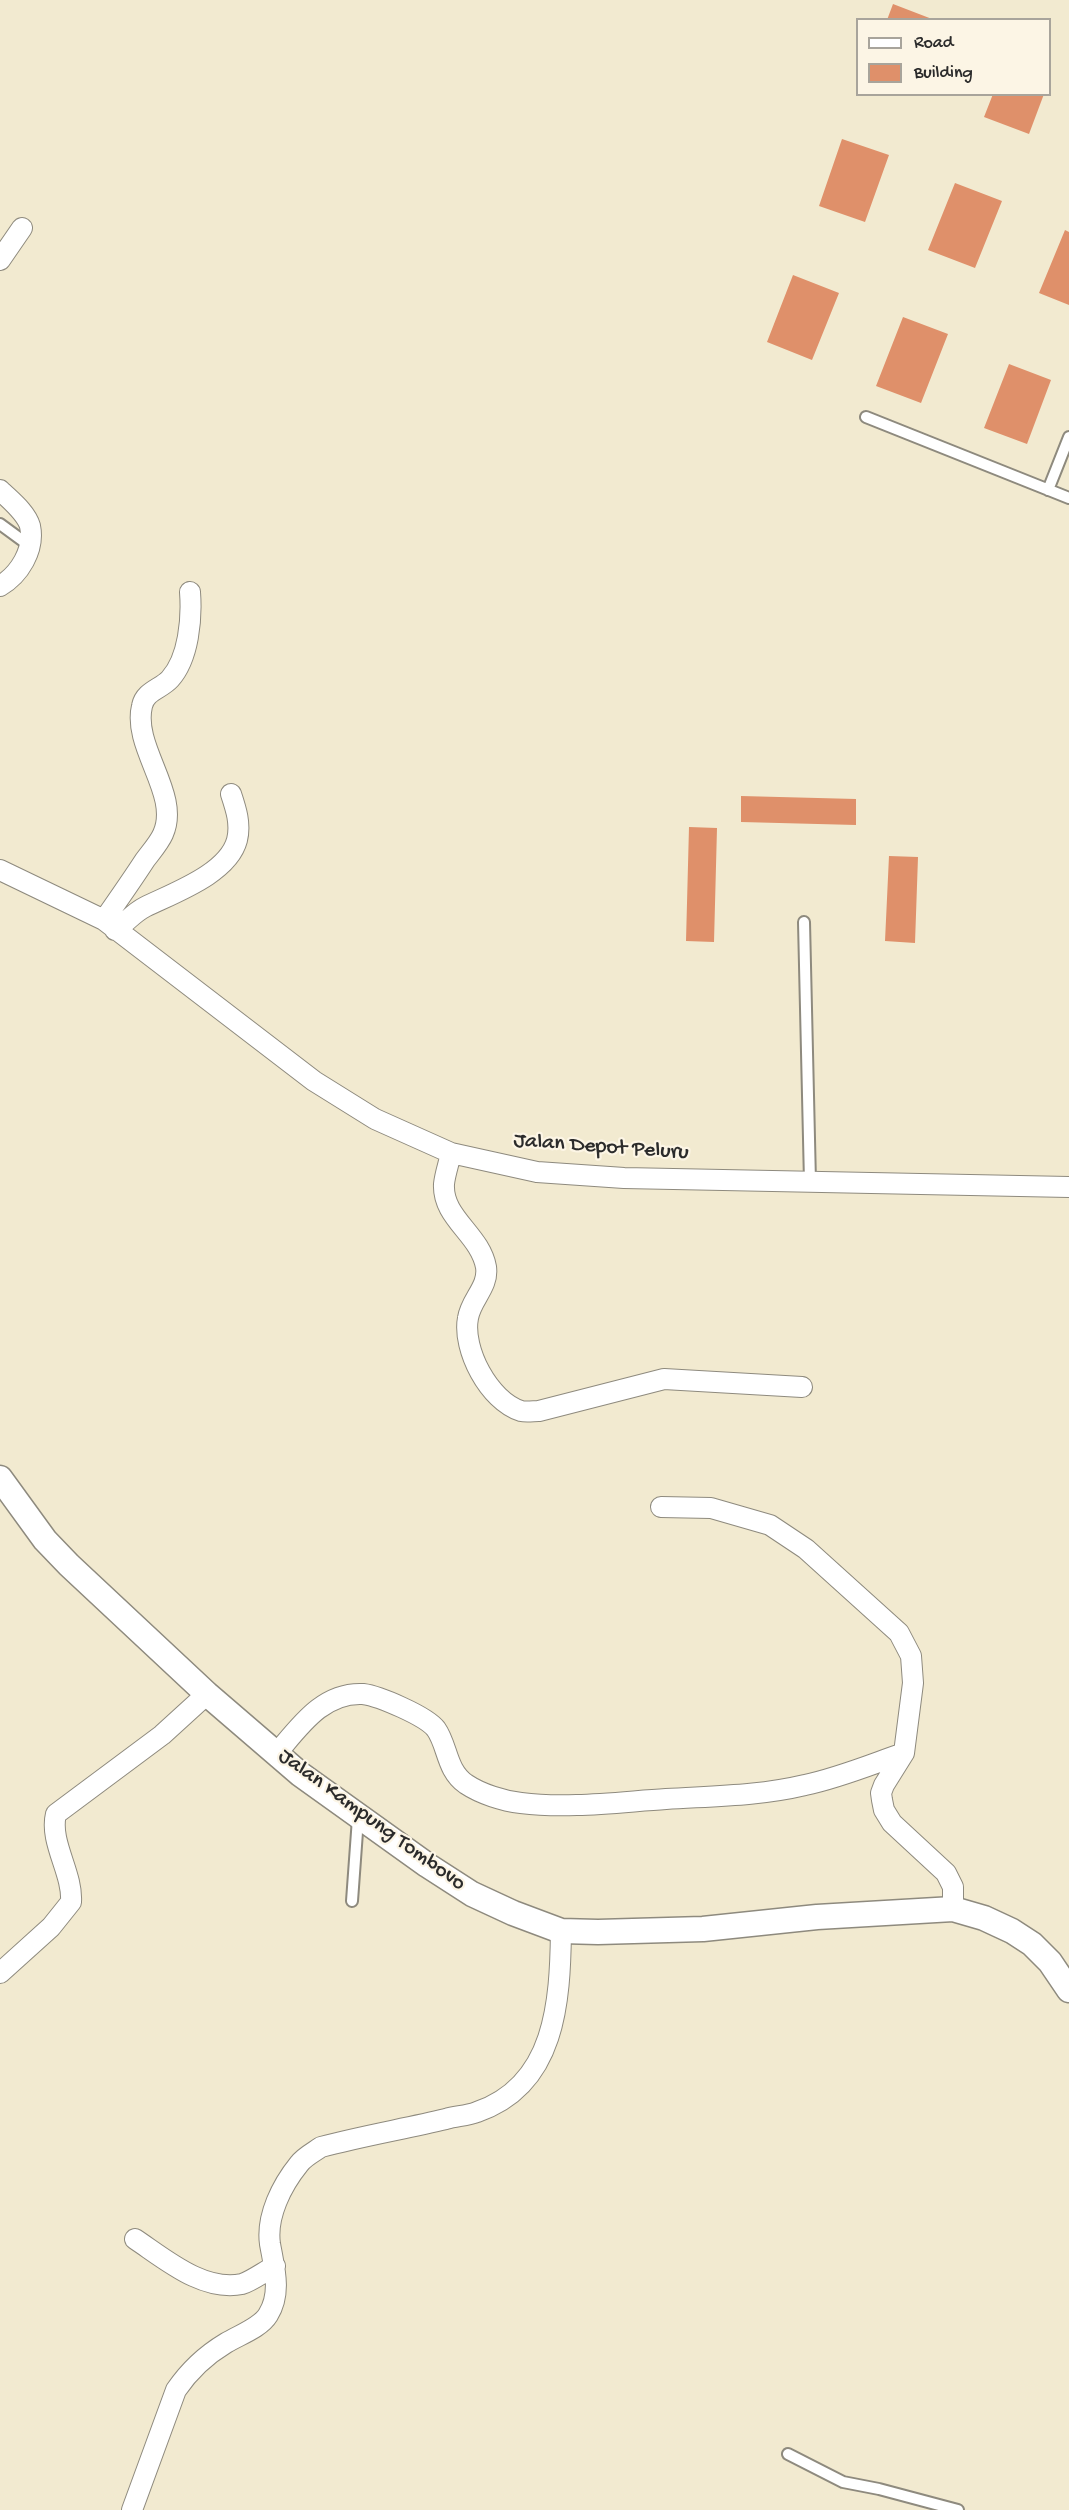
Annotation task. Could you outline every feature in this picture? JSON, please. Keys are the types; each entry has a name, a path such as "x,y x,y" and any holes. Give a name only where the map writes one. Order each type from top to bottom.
{"street":[{"path":"0,260 22,228"},
{"path":"0,490 16,504 30,525 30,546 22,564 11,579 0,586"},
{"path":"110,925 164,833 166,803 149,756 141,712 146,695 170,680 176,671 188,637 191,614 190,592"},
{"path":"110,925 179,892 222,863 233,850 237,839 238,822 231,794"},
{"name":"Jalan Depot Peluru","path":"0,870 110,925 314,1081 375,1119 451,1153 548,1173 624,1178 1069,1187"},
{"path":"451,1153 444,1183 445,1200 449,1210 481,1249 486,1273 485,1284 468,1316 466,1335 471,1355 487,1382 503,1400 522,1411 539,1411 664,1379 802,1387"},
{"name":"Jalan Kampung Tombovo","path":"0,1478 45,1540 207,1694 300,1774 427,1865 472,1894 513,1913 561,1930 598,1932 692,1930 864,1913 953,1909 984,1918 1011,1930 1032,1944 1067,1983"},
{"path":"661,1507 711,1509 770,1525 806,1550 899,1634 911,1656 913,1671 904,1753 881,1793 884,1810 892,1822 946,1873 953,1887 953,1909"},
{"path":"0,1973 51,1928 71,1902 56,1836 56,1814 162,1735 207,1694"},
{"path":"277,1753 303,1721 319,1707 347,1695 365,1694 427,1721 436,1730 447,1759 466,1783 496,1797 519,1803 597,1804 754,1794 834,1778 904,1753"},
{"path":"132,2510 176,2390 187,2374 225,2343 267,2317 273,2305 276,2286 270,2242 270,2214 299,2162 321,2147 477,2112 507,2097 534,2069 547,2044 559,1992 561,1930"},
{"path":"135,2239 207,2282 225,2285 244,2283 275,2266"}],"lane":[{"path":"866,417 1069,498"},
{"path":"1048,490 1069,437"},
{"path":"0,524 30,546"},
{"path":"804,922 810,1182"},
{"path":"352,1901 358,1816"},
{"path":"788,2454 843,2482 958,2510"}],"building":[{"path":"893,4 929,18 888,18"},
{"path":"992,96 1043,96 1029,134 984,117"},
{"path":"842,139 889,155 865,222 819,206"},
{"path":"955,183 1002,201 975,268 928,250"},
{"path":"1065,230 1069,232 1069,305 1039,293"},
{"path":"793,275 839,293 812,360 767,342"},
{"path":"903,317 948,334 921,403 876,386"},
{"path":"1009,364 1051,380 1027,444 984,428"},
{"path":"741,796 856,799 856,825 741,822"},
{"path":"689,827 717,828 714,942 686,941"},
{"path":"889,856 918,857 915,943 885,941"}]}
